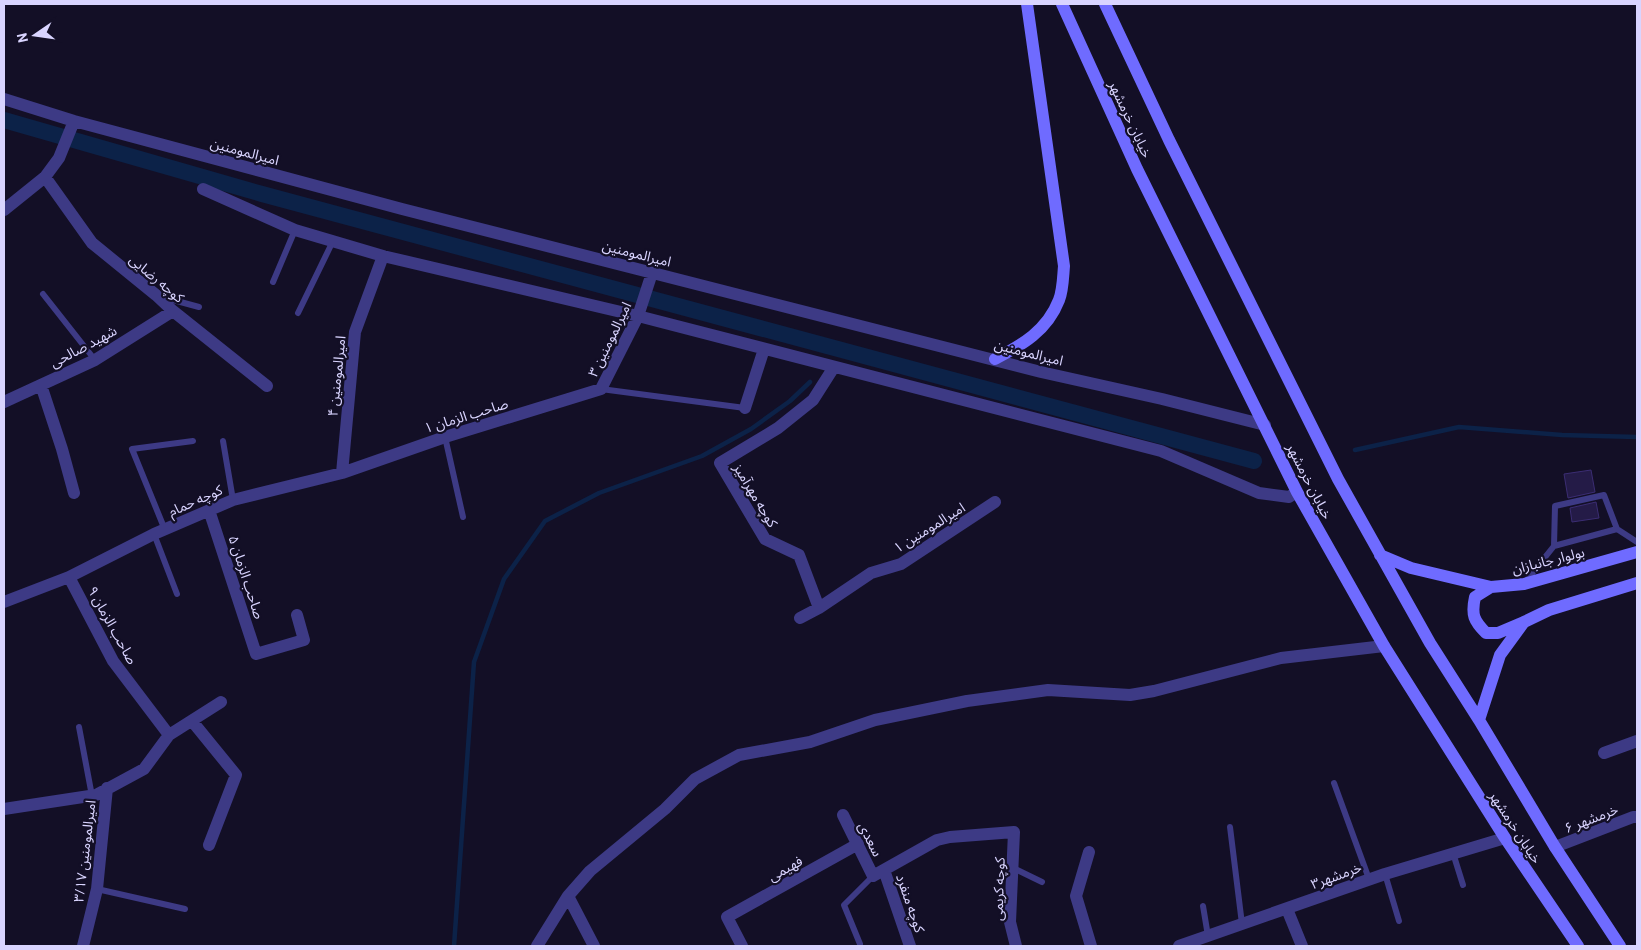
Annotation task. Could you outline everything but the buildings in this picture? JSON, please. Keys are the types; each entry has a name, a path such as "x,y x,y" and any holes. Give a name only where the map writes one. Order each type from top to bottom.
{"main road":[{"path":"995,359 1024,344 1044,326 1060,300 1064,266 1027,4"},
{"name":"خیابان خرمشهر","path":"1062,4 1137,169 1297,492 1384,646 1505,838 1578,946"},
{"name":"خیابان خرمشهر","path":"1105,4 1169,140 1338,479 1430,643 1479,720 1555,847 1620,946"},
{"name":"بولوار جانبازان","path":"1380,555 1411,568 1491,587 1524,584 1637,552"},
{"path":"1491,587 1475,598 1472,609 1476,623 1486,633 1498,633 1549,610 1637,583"},
{"path":"1479,720 1500,655 1524,622"}],"street":[{"name":"امیرالمومنین","path":"4,98 74,122 402,209 1041,372 1162,399 1265,425"},
{"path":"4,210 45,177 59,158 74,122"},
{"name":"کوچه رضایی","path":"45,177 92,243 267,386"},
{"path":"202,189 295,230 383,256 638,316 1161,451 1259,493 1290,497 1297,492"},
{"name":"امیرالمومنین ۴","path":"342,473 355,332 383,256"},
{"name":"امیرالمومنین ۳","path":"601,389 638,316 652,273"},
{"name":"شهید صالحی","path":"4,402 95,360 173,311"},
{"path":"745,408 764,350"},
{"name":"کوچه مهرآمیز","path":"819,608 799,555 765,539 720,463 778,428 813,400 834,367"},
{"path":"41,386 62,449 74,493"},
{"name":"صاحب الزمان ۱","path":"342,473 445,437 601,389"},
{"name":"کوچه حمام","path":"69,577 159,532 233,500 342,473"},
{"name":"امیرالمومنین ۱","path":"800,618 819,608 871,573 901,564 996,502"},
{"name":"صاحب الزمان ۵","path":"209,510 256,654 304,640 297,615"},
{"path":"4,602 69,577"},
{"name":"صاحب الزمان ۹","path":"69,577 112,661 169,735"},
{"path":"537,946 568,896 590,871 665,809 695,780 739,755 810,742 875,720 966,701 1048,690 1068,690 1119,696 1136,694 1281,658 1384,646"},
{"path":"4,809 96,795 144,769 169,735 221,702"},
{"path":"192,721 236,775 209,845"},
{"path":"1604,753 1637,741"},
{"name":"امیرالمومنین ۳/۱۷","path":"83,946 97,889 107,788"},
{"name":"سعدی","path":"842,815 858,844 879,873"},
{"name":"خرمشهر ۶","path":"1555,847 1637,817"},
{"name":"کوچه کریمی","path":"879,873 937,840 950,837 1014,832 1010,922 1016,946"},
{"name":"خرمشهر۳","path":"1185,945 1369,879 1505,838"},
{"name":"فهیمی","path":"742,946 727,917 858,844"},
{"path":"1089,852 1076,896 1091,946"},
{"name":"کوچه منفرد","path":"879,873 910,946"},
{"path":"568,896 594,946"},
{"path":"1287,909 1302,946"}],"lane":[{"path":"273,282 295,230"},
{"path":"298,313 333,241"},
{"path":"43,294 95,360"},
{"path":"156,295 199,307"},
{"path":"601,389 745,408"},
{"path":"445,437 463,517"},
{"path":"224,440 233,500"},
{"path":"177,594 132,449 192,441"},
{"path":"1554,546 1555,506 1604,495 1617,529 1637,542"},
{"path":"1524,584 1554,546 1617,529"},
{"path":"79,727 92,796"},
{"path":"1334,783 1369,879"},
{"path":"1230,827 1242,924"},
{"path":"1454,853 1463,885"},
{"path":"1013,868 1042,882"},
{"path":"860,944 844,904 879,873"},
{"path":"1385,874 1399,921"},
{"path":"97,889 185,910"},
{"path":"1203,906 1208,936"}],"waterway":[{"path":"4,120 262,194 1254,461"},
{"path":"454,946 474,662 504,579 545,521 599,493 702,456 751,429 790,401 810,382"},
{"path":"1355,450 1459,427 1562,435 1637,437"}]}
